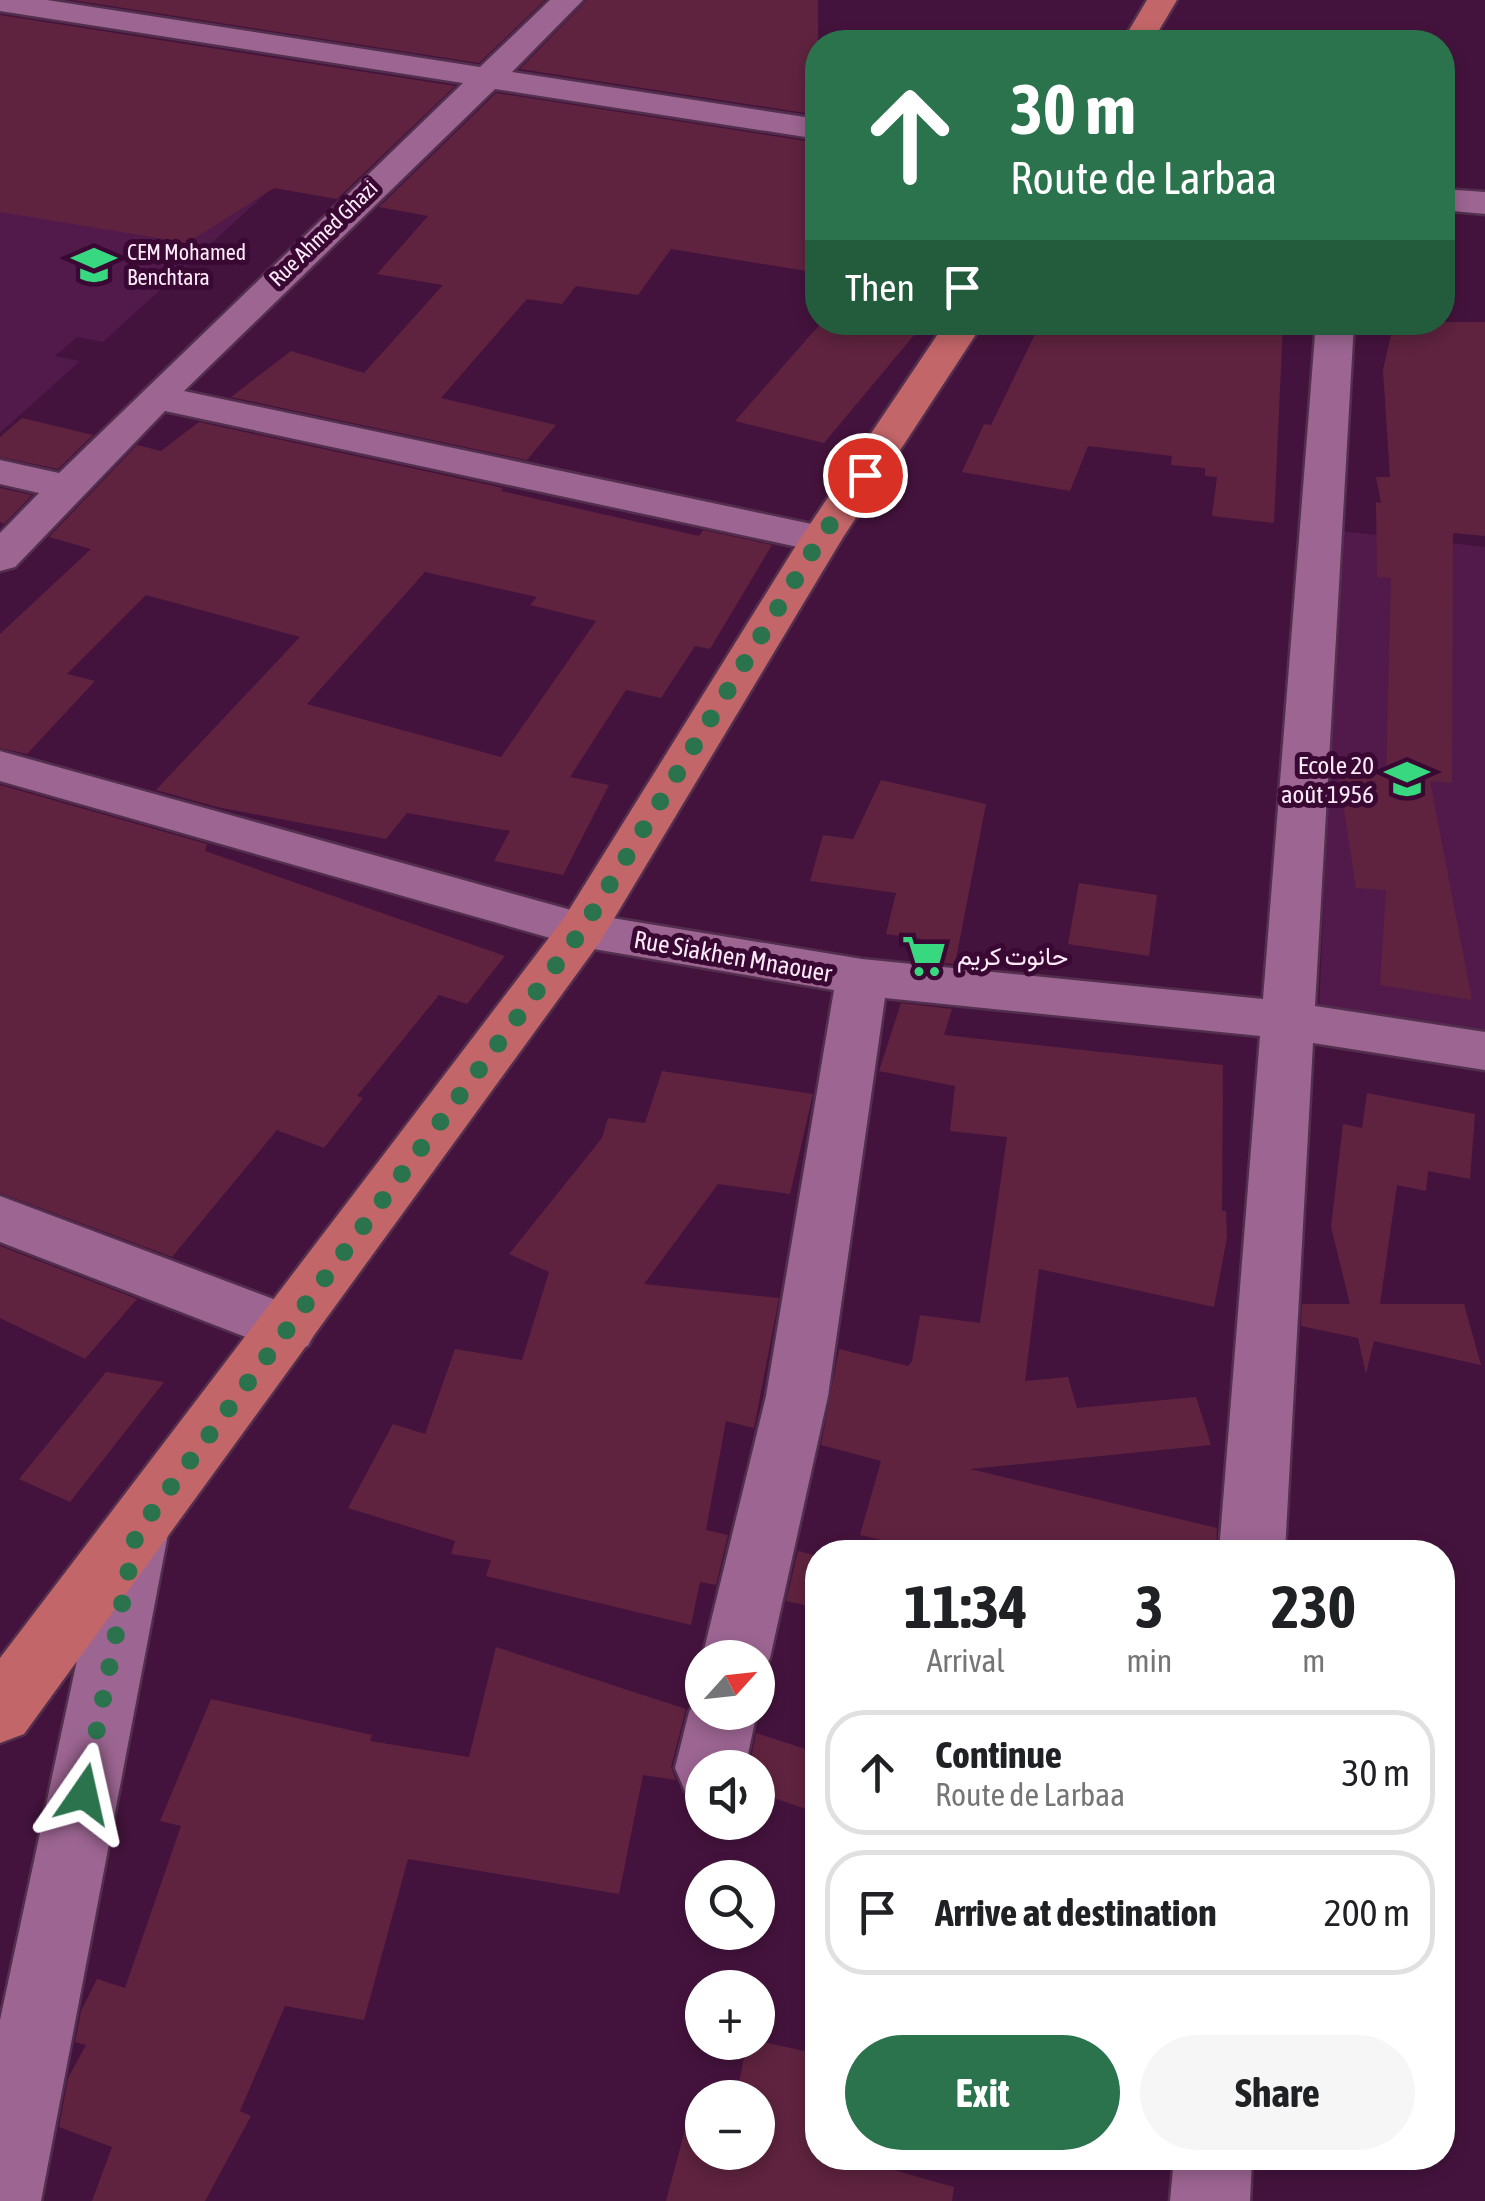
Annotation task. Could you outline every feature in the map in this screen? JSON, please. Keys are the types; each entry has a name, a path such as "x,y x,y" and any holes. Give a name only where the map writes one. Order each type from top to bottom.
{"main road":[{"path":"1145,30 1162,0"},
{"path":"0,1712 582,930 820,539 957,335"}],"street":[{"name":"Rue Ahmed Ghazi","path":"0,558 156,397 568,0"},
{"path":"0,2 805,126"},
{"path":"1455,201 1485,204"},
{"path":"1253,1540 1334,335"},
{"path":"156,397 820,539"},
{"path":"0,472 69,488"},
{"name":"Rue Siakhen Mnaouer","path":"0,766 582,930 862,978 1287,1020 1485,1051"},
{"path":"740,1640 798,1396 862,978"},
{"path":"0,1218 288,1328"},
{"path":"1,2201 136,1534"},
{"path":"1210,2201 1212,2170"}],"shaded area":[{"name":"CEM Mohamed Benchtara","path":"0,145 265,194 103,342 77,337 55,356 80,361 0,433"},
{"name":"Ecole 20 août 1956","path":"1340,531 1485,547 1485,1033 1319,1012"}],"building":[{"path":"72,0 545,0 479,63"},
{"path":"587,0 818,0 818,30 805,30 805,113 520,69"},
{"path":"0,15 455,86 337,199 274,188 187,243 0,212"},
{"path":"496,93 805,141 805,271 671,249 638,295 576,286 562,304 527,299 441,398 556,425 527,460 231,397 291,351 364,373 443,285 377,274 428,216 379,207"},
{"path":"1455,322 1485,322 1485,536 1453,533 1452,783 1430,781 1472,1000 1380,985 1386,890 1356,888 1338,770 1386,774 1391,578 1377,577 1376,502 1381,503 1376,477 1390,477 1383,370 1391,335 1455,335"},
{"path":"811,335 914,335 824,443 735,421"},
{"path":"1035,335 1282,335 1274,523 1212,516 1217,477 1205,476 1205,468 1171,465 1172,456 1088,446 1070,491 962,472 984,424 991,425"},
{"path":"22,418 93,435 58,469 0,457 0,437"},
{"path":"199,422 503,488 501,491 699,536 703,530 772,545 710,649 695,646 661,698 626,690 570,777 609,785 563,875 494,861 510,831 407,813 386,839 217,807 156,790 300,637 146,595 67,674 95,681 27,754 0,748 0,634 91,549 49,537 137,445 161,451","holes":["425,572 537,597 530,605 596,621 501,757 307,704"]},
{"path":"0,488 32,495 4,524 0,522"},
{"path":"881,780 986,804 955,964 915,961 922,939 886,934 896,893 810,881 823,835 853,839"},
{"path":"0,785 207,844 205,851 505,956 467,1004 439,995 357,1096 363,1098 324,1148 277,1130 172,1257 0,1193"},
{"path":"1079,883 1157,895 1149,956 1068,944"},
{"path":"901,1003 952,1009 944,1035 1223,1065 1222,1211 1226,1211 1227,1237 1214,1307 1039,1269 1025,1381 1068,1377 1077,1408 1196,1397 1211,1445 970,1469 1217,1528 1216,1540 882,1540 860,1535 881,1461 821,1445 839,1349 908,1366 920,1315 980,1323 1007,1137 950,1131 955,1086 879,1071"},
{"path":"662,1071 813,1094 790,1194 718,1184 644,1284 779,1298 754,1428 726,1421 706,1530 728,1535 716,1585 700,1582 691,1625 486,1576 491,1560 451,1554 455,1541 348,1508 393,1424 425,1434 455,1349 522,1360 549,1272 509,1254 602,1138 608,1118 645,1123"},
{"path":"1367,1093 1475,1114 1470,1179 1428,1171 1426,1191 1397,1185 1380,1304 1464,1304 1481,1365 1374,1341 1366,1374 1358,1338 1301,1326 1302,1304 1350,1304 1331,1227 1343,1124 1362,1128"},
{"path":"0,1246 137,1299 85,1359 0,1318"},
{"path":"106,1372 164,1382 70,1502 19,1479"},
{"path":"798,1551 805,1553 805,1605 786,1601"},
{"path":"496,1647 685,1709 671,1767 676,1780 643,1775 619,1894 408,1859 364,2020 285,2006 240,2111 251,2116 205,2201 92,2201 112,2147 59,2127 68,2078 86,2045 75,2042 81,2011 97,1979 125,1988 181,1826 160,1821 211,1699 372,1735 370,1741 469,1757"},
{"path":"756,1733 805,1749 805,1809 775,1799 775,1750 753,1750"},
{"path":"775,2045 805,2051 805,2170 893,2170 954,2187 952,2201 666,2201 685,2130 685,2170 775,2170 775,2080 740,2080 743,2060 775,2060"}],"place":[{"name":"CEM Mohamed Benchtara","path":"94,265"},
{"name":"Ecole 20 août 1956","path":"1407,779"},
{"name":"حانوت كريم","path":"924,956"}],"route":[{"path":"84,1794 136,1534 582,930 820,539 865,475"}]}
